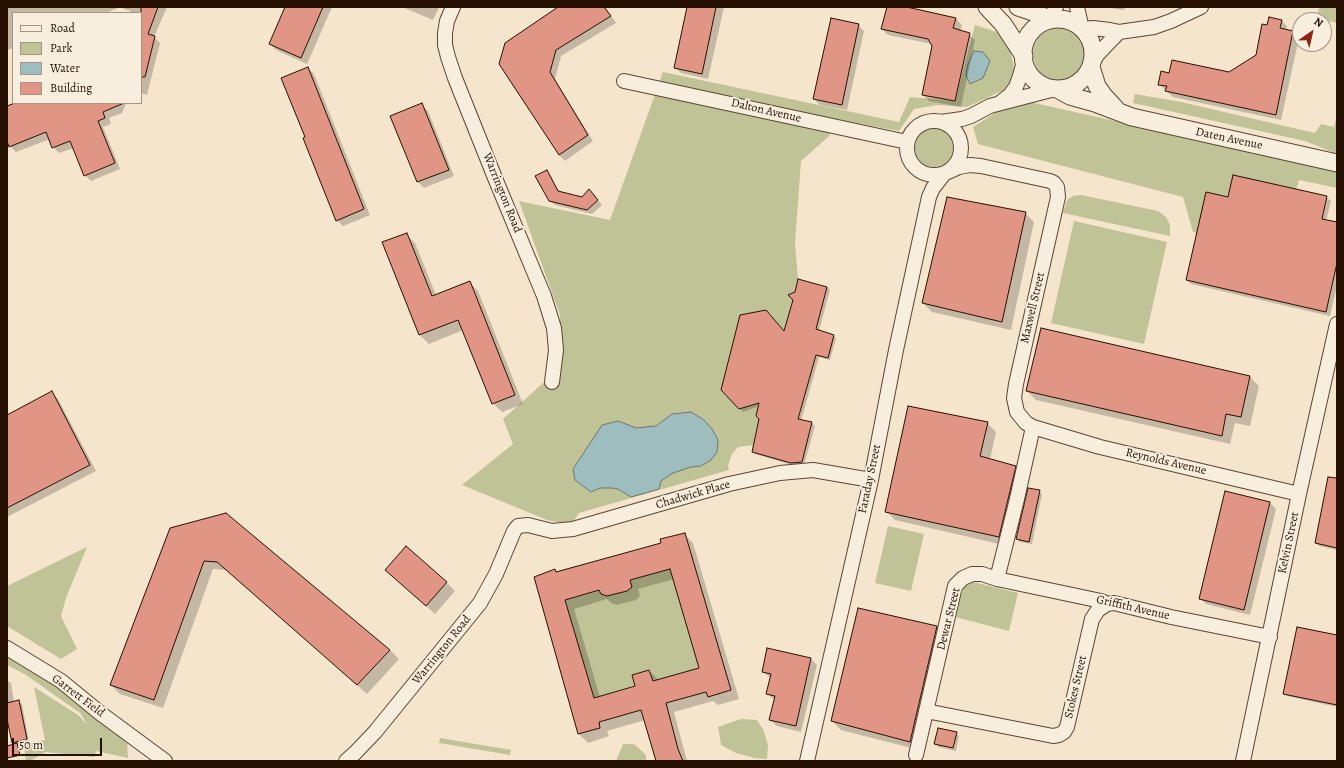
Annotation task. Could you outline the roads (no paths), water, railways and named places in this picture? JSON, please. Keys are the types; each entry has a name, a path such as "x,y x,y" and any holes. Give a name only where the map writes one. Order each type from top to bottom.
{"street":[{"name":"Warrington Road","path":"453,7 447,21 445,33 448,57 495,178 544,296 554,328 556,350 552,382"},
{"path":"987,7 1003,24 1024,58 1027,70 1033,78 1041,84 1056,89"},
{"path":"1018,7 1076,24 1082,29 1090,40 1093,48 1091,66"},
{"path":"1077,7 1082,29"},
{"path":"1082,29 1093,28 1119,32 1154,27 1201,7"},
{"path":"1001,103 1010,95 1020,76 1026,40 1032,31 1051,16"},
{"path":"941,122 971,116 990,106 1069,87 1078,83 1086,75 1097,55 1119,32"},
{"name":"Daten Avenue","path":"1091,66 1097,86 1104,96 1121,113"},
{"name":"Dalton Avenue","path":"624,81 907,142"},
{"name":"Daten Avenue","path":"1056,89 1070,96 1095,102 1139,119 1337,162"},
{"path":"918,171 931,175 946,173 954,167 961,153 961,144 966,125 971,116"},
{"path":"929,196 923,179 912,165 906,150 910,135 920,125 934,121 948,124 954,129 961,144 968,154 981,166"},
{"name":"Maxwell Street","path":"946,173 959,167 970,165 981,166 1050,181 1057,187 1058,197 1014,398 1017,412 1026,423 1033,427"},
{"name":"Faraday Street","path":"807,761 871,480 896,350 929,196 935,185 946,173"},
{"name":"Kelvin Street","path":"1243,761 1299,494 1337,324"},
{"path":"997,579 1033,427"},
{"name":"Reynolds Avenue","path":"1033,427 1100,447 1299,494"},
{"name":"Chadwick Place","path":"518,526 528,525 552,531 573,529 729,484 780,473 813,470 871,480"},
{"name":"Warrington Road","path":"346,761 375,732 480,603 496,574 514,531 518,526"},
{"name":"Dewar Street","path":"916,754 956,586 963,578 972,574 982,574 997,579"},
{"name":"Griffith Avenue","path":"997,579 1101,601 1107,604 1114,604 1270,637"},
{"name":"Stokes Street","path":"926,711 1053,736 1059,735 1064,732 1067,727 1092,619 1098,610 1107,604"},
{"name":"Garrett Field","path":"7,648 61,681 107,718 165,761"}],"water":[{"path":"974,51 983,52 990,61 983,78 970,84 966,75 968,64"},
{"path":"691,412 704,420 712,429 718,440 717,452 711,460 701,466 691,467 673,473 661,481 659,489 631,497 618,489 612,488 600,488 591,492 575,480 573,469 602,425 618,421 636,428 656,426 672,414"}]}
